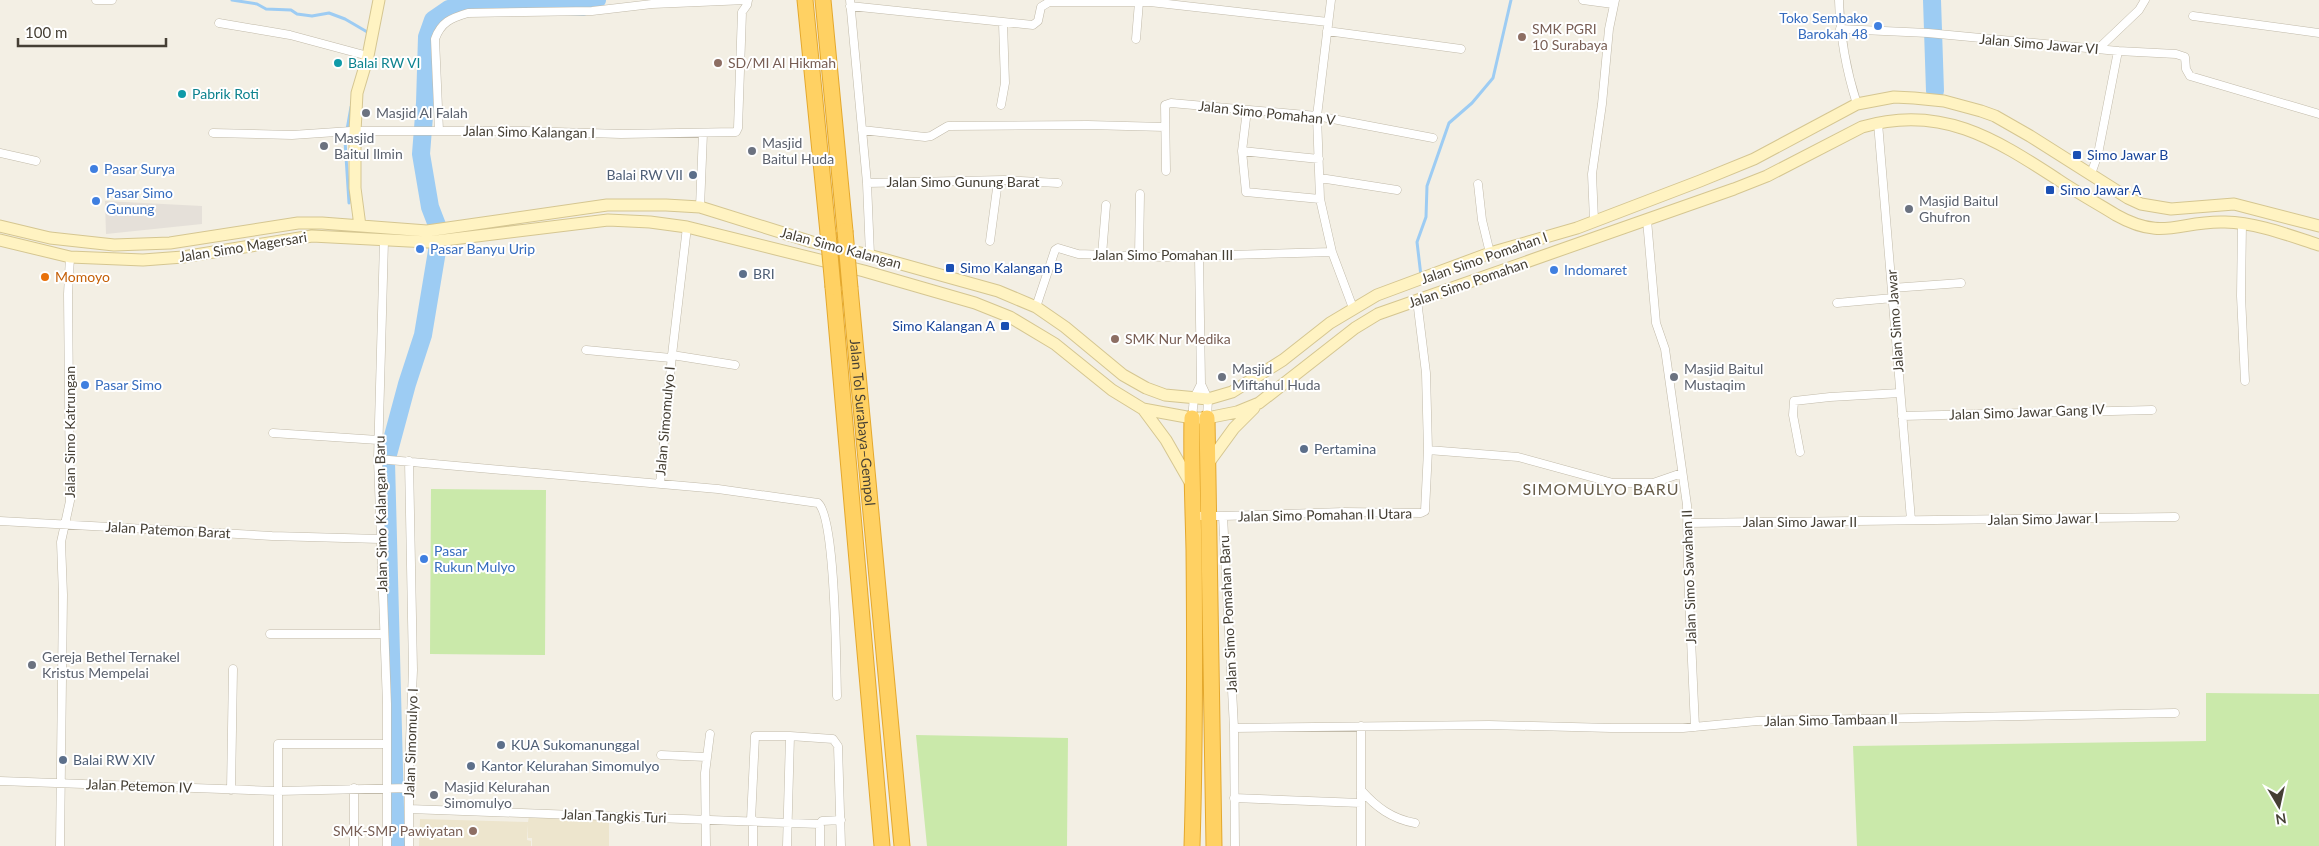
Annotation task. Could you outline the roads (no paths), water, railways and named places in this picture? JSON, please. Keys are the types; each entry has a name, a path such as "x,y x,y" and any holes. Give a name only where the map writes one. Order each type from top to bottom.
{"highway":[{"name":"Jalan Tol Surabaya–Gempol","path":"805,0 833,287 882,846"},
{"name":"Jalan Tol Surabaya–Gempol","path":"823,0 902,846"},
{"path":"1192,418 1190,482 1200,516 1212,739 1214,846"},
{"path":"1192,846 1200,516 1207,465 1207,418"},
{"path":"1195,740 1203,742 1212,739"}],"main road":[{"path":"360,221 353,132 357,93 364,55 379,0"},
{"name":"Jalan Simo Pomahan I","path":"1208,399 1232,392 1283,360 1330,323 1351,303 1490,253 1577,228 1742,164 1857,104 1894,98 1914,98 1964,106 1995,116 2128,198 2156,208 2171,209 2234,204 2319,226"},
{"path":"1742,164 1749,183 1878,122 1927,120 1950,123 1984,135 2009,148 2126,221 2155,230 2223,222 2242,223 2268,228 2319,245"},
{"name":"Jalan Simo Pomahan","path":"1207,418 1237,412 1259,403 1364,322 1378,314 1749,183"},
{"path":"607,205 608,220"},
{"name":"Jalan Simo Kalangan","path":"446,235 607,205 700,207 812,242 870,255 998,291 1036,307 1071,332 1117,370 1146,388 1165,395 1208,399"},
{"name":"Jalan Simo Kalangan","path":"446,235 608,220 650,222 687,227 866,271 975,303 1010,317 1055,344 1112,390 1143,409 1192,418 1207,418"},
{"path":"2296,238 2301,220"},
{"name":"Jalan Simo Magersari","path":"0,226 50,238 114,245 170,243 298,223 322,222 360,221 428,236"},
{"name":"Jalan Simo Magersari","path":"0,240 70,257 143,260 183,257 312,236 384,241 446,235"},
{"path":"1207,465 1234,428 1259,403"},
{"path":"1143,409 1166,440 1190,482"}],"street":[{"path":"96,0 112,0"},
{"path":"439,131 435,40 439,28 450,18 468,13 592,11 670,2 747,0"},
{"name":"Jalan Simo Kalangan I","path":"214,133 292,134 524,131 621,134 737,131 742,12 747,0"},
{"path":"1331,0 1317,116 1320,199 1332,252 1351,303"},
{"path":"1583,0 1614,2 1608,28 1602,104 1592,174 1594,220"},
{"path":"1839,0 1840,29 1846,69 1857,104"},
{"path":"2098,49 2140,10 2145,0"},
{"path":"870,255 862,130 850,3 1003,22 1036,24 1041,6 1049,2 1110,1 1250,12 1328,22"},
{"path":"1136,39 1139,2"},
{"path":"2193,16 2319,33"},
{"path":"1001,105 1005,83 1003,22"},
{"path":"220,23 290,35 364,55"},
{"name":"Jalan Simo Jawar VI","path":"1840,29 1931,33 2118,51 2180,54 2184,58 2186,69 2190,76 2223,84 2319,114"},
{"path":"1326,31 1461,49"},
{"path":"2091,174 2098,154 2118,51"},
{"name":"Jalan Simo Pomahan V","path":"1166,170 1165,105 1168,103 1317,116 1433,138"},
{"path":"1247,110 1242,151 1246,192 1320,199"},
{"name":"Jalan Simo Jawar","path":"1878,122 1911,520"},
{"path":"862,130 925,137 931,136 948,126 1088,125 1165,127"},
{"path":"700,207 703,133"},
{"path":"1242,151 1319,159"},
{"path":"0,153 36,161"},
{"path":"1320,178 1397,190"},
{"path":"990,241 998,181"},
{"name":"Jalan Simo Gunung Barat","path":"866,183 998,181 1058,183"},
{"path":"1478,184 1482,220 1490,253"},
{"path":"1139,256 1140,194"},
{"path":"1102,255 1106,204"},
{"name":"Jalan Simo Sawahan II","path":"1646,220 1656,323 1665,349 1688,523 1688,573 1695,727"},
{"path":"2242,223 2241,296 2244,381"},
{"name":"Jalan Simomulyo I","path":"381,459 660,484 687,227"},
{"name":"Jalan Simo Kalangan Baru","path":"384,241 378,440 381,459 380,540 387,744 387,846"},
{"name":"Jalan Simo Pomahan III","path":"1036,307 1056,249 1078,254 1139,256 1332,252"},
{"path":"1200,256 1201,384 1208,399 1207,418"},
{"name":"Jalan Simo Katrungan","path":"60,846 63,596 61,542 70,501 68,294 70,257"},
{"path":"1892,288 1961,283"},
{"path":"1837,303 1893,298"},
{"path":"1417,300 1426,373 1428,450 1518,457 1613,483 1653,483 1682,473"},
{"path":"586,350 672,356 735,365"},
{"path":"1192,418 1194,398 1201,384"},
{"path":"1800,452 1793,415 1794,401 1830,397 1900,394"},
{"name":"Jalan Simo Jawar Gang IV","path":"1902,416 2152,410"},
{"path":"273,433 378,440"},
{"name":"Jalan Simo Pomahan II Utara","path":"1223,516 1344,512 1421,513 1425,510 1428,450"},
{"name":"Jalan Simomulyo I","path":"406,461 413,670 406,788 409,809 408,846"},
{"path":"660,484 718,489 818,503 822,506 825,513 833,571 837,696"},
{"name":"Jalan Simo Pomahan Baru","path":"1200,516 1223,516 1234,728 1235,846"},
{"name":"Jalan Simo Jawar I","path":"1911,520 2175,516"},
{"name":"Jalan Simo Jawar II","path":"1688,523 1911,520"},
{"name":"Jalan Patemon Barat","path":"0,521 380,540"},
{"path":"270,634 383,634"},
{"path":"231,790 233,669"},
{"name":"Jalan Simo Tambaan II","path":"1361,726 1695,727 1756,721 2174,713"},
{"path":"1234,728 1361,726 1361,846"},
{"path":"706,846 705,773 710,734"},
{"path":"753,846 755,736 790,736 836,741 838,746 841,846"},
{"path":"788,846 790,736"},
{"path":"278,846 278,744 387,744"},
{"path":"661,755 706,756"},
{"name":"Jalan Petemon IV","path":"0,782 278,791 406,788"},
{"path":"354,788 354,846"},
{"path":"1361,790 1380,809 1394,818 1415,823"},
{"path":"1234,798 1362,803"},
{"name":"Jalan Tangkis Turi","path":"409,809 752,820 820,824 823,820 841,820"},
{"path":"820,824 820,846"}],"waterway":[{"path":"232,0 257,4 266,9 291,10 297,14 312,16 329,13 345,19 369,33 368,35"},
{"path":"396,846 386,462 407,384 423,335 440,233 430,207 421,154 427,37 433,20 449,9 480,1 582,7 597,0"},
{"path":"1421,276 1417,242 1426,217 1427,186 1449,123 1472,103 1493,78 1511,0"},
{"path":"1932,0 1935,91"},
{"path":"349,203 345,141 351,107"}],"place":[{"name":"Toko Sembako Barokah 48","path":"1878,26"},
{"name":"SMK PGRI 10 Surabaya","path":"1522,37"},
{"name":"Balai RW VI","path":"338,63"},
{"name":"SD/MI Al Hikmah","path":"718,63"},
{"name":"Pabrik Roti","path":"182,94"},
{"name":"Masjid Al Falah","path":"366,113"},
{"name":"Masjid Baitul Ilmin","path":"324,146"},
{"name":"Masjid Baitul Huda","path":"752,151"},
{"name":"Simo Jawar B","path":"2077,155"},
{"name":"Pasar Surya","path":"94,169"},
{"name":"Balai RW VII","path":"693,175"},
{"name":"Simo Jawar A","path":"2050,190"},
{"name":"Pasar Simo Gunung","path":"96,201"},
{"name":"Masjid Baitul Ghufron","path":"1909,209"},
{"name":"Pasar Banyu Urip","path":"420,249"},
{"name":"Simo Kalangan B","path":"950,268"},
{"name":"Indomaret","path":"1554,270"},
{"name":"BRI","path":"743,274"},
{"name":"Momoyo","path":"45,277"},
{"name":"Simo Kalangan A","path":"1005,326"},
{"name":"SMK Nur Medika","path":"1115,339"},
{"name":"Masjid Miftahul Huda","path":"1222,377"},
{"name":"Masjid Baitul Mustaqim","path":"1674,377"},
{"name":"Pasar Simo","path":"85,385"},
{"name":"Pertamina","path":"1304,449"},
{"name":"Pasar Rukun Mulyo","path":"424,559"},
{"name":"Gereja Bethel Ternakel Kristus Mempelai","path":"32,665"},
{"name":"KUA Sukomanunggal","path":"501,745"},
{"name":"Balai RW XIV","path":"63,760"},
{"name":"Kantor Kelurahan Simomulyo","path":"471,766"},
{"name":"Masjid Kelurahan Simomulyo","path":"434,795"},
{"name":"SMK-SMP Pawiyatan","path":"473,831"}],"district":[{"name":"SIMOMULYO BARU","path":"1601,489"}]}
